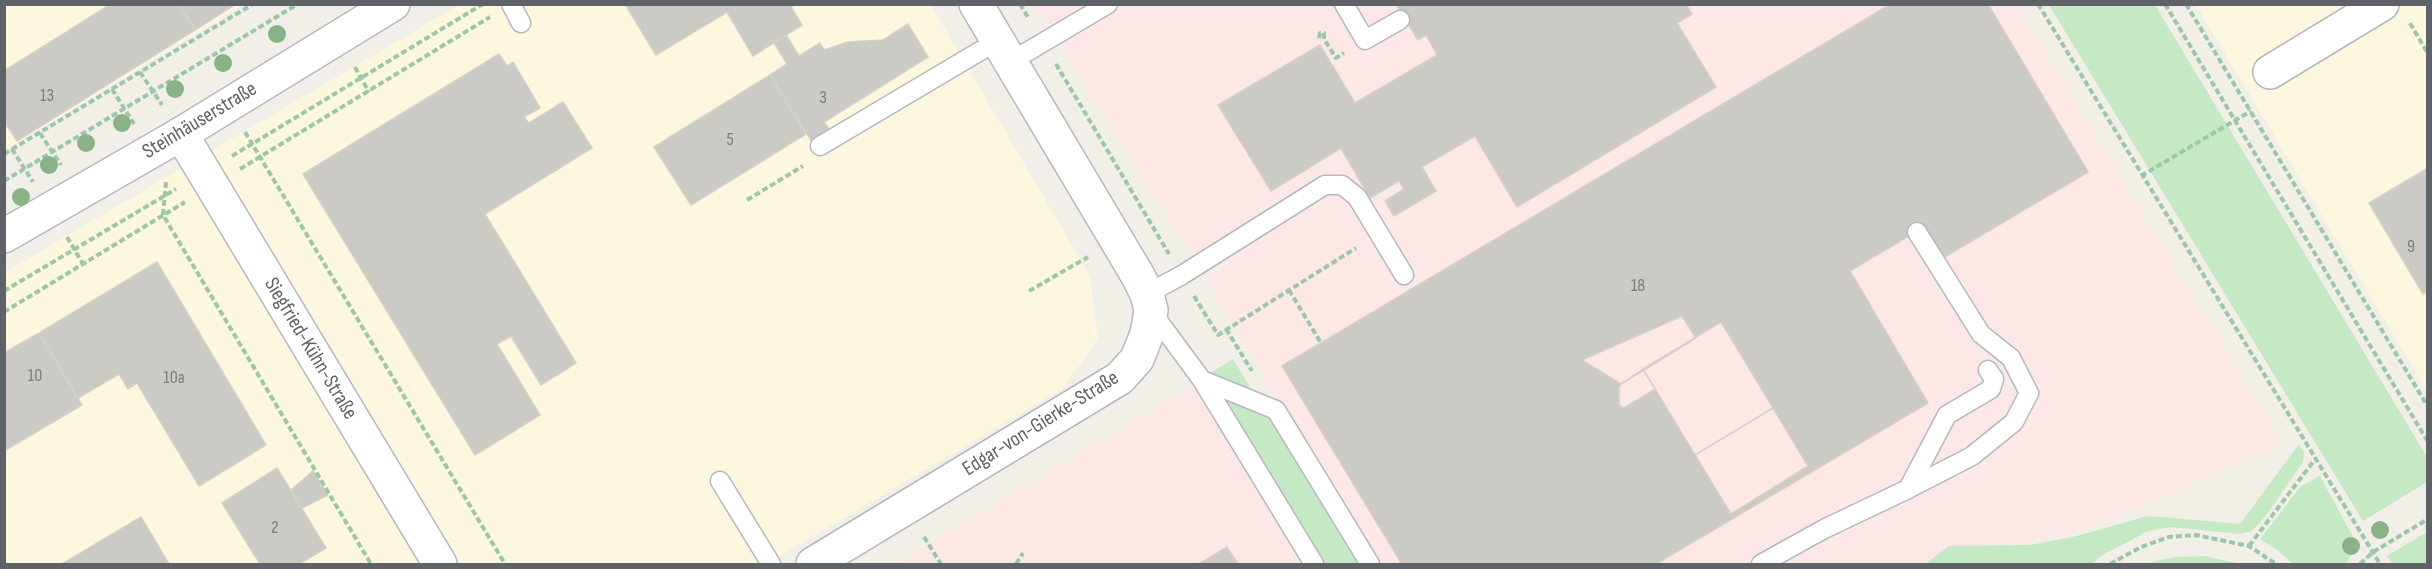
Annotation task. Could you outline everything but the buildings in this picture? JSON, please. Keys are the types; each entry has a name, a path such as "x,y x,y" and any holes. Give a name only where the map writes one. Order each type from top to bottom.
{"street":[{"name":"Steinhäuserstraße","path":"4,236 181,134 393,4"},
{"path":"976,4 1116,240 1149,302"},
{"path":"2270,72 2393,9"},
{"name":"Siegfried-Kühn-Straße","path":"181,134 432,562"},
{"name":"Edgar-von-Gierke-Straße","path":"813,564 1120,378 1137,359 1147,334 1149,302"}],"lane":[{"path":"820,146 1004,52 1043,43 1108,4"},
{"path":"1344,4 1365,40 1400,20"},
{"path":"511,5 521,23"},
{"path":"1314,564 1202,380 1149,302 1182,275 1325,185 1342,185 1358,197 1404,275"},
{"path":"1761,564 1824,529 1972,456 2014,422 2029,393 2011,358 1981,334 1917,232"},
{"path":"1908,489 1947,415 1991,389 1994,379 1988,370"},
{"path":"1202,380 1276,410 1370,564"},
{"path":"720,480 771,564"}],"path":[{"path":"4,154 253,4"},
{"path":"4,181 154,93 298,4"},
{"path":"4,312 163,215 208,179 483,4"},
{"path":"1020,4 1218,335 1360,246"},
{"path":"2038,4 2380,564"},
{"path":"2165,4 2427,442"},
{"path":"2186,4 2427,407"},
{"path":"4,291 166,195 260,156 511,5"},
{"path":"2393,9 2427,54"},
{"path":"1324,34 1323,39 1318,36 1321,32 1324,33 1326,43"},
{"path":"140,72 181,134"},
{"path":"112,89 166,176 163,215 371,564"},
{"path":"2141,176 2251,111"},
{"path":"40,133 66,173"},
{"path":"747,200 818,157 820,146"},
{"path":"260,156 505,564"},
{"path":"1029,291 1116,240"},
{"path":"1289,290 1321,343"},
{"path":"2249,546 2316,458"},
{"path":"2360,564 2373,552 2427,519"},
{"path":"2110,564 2141,547 2169,537 2196,535 2249,546 2276,564"},
{"path":"1016,564 1023,553"}],"shaded area":[{"path":"5,5 242,5 5,151"},
{"path":"459,5 931,5 1090,276 1098,339 1063,388 766,564 5,564 4,273"},
{"path":"1038,5 2015,5 2282,443 2139,508 2070,535 2026,542 1949,546 1925,564 1375,564 1248,348"},
{"path":"2196,5 2427,5 2427,391 2259,110"},
{"path":"1194,386 1301,564 895,564"}],"green space":[{"path":"2049,5 2155,5 2427,457 2427,482 2363,521"},
{"path":"1233,359 1358,564 1321,564 1205,376"},
{"path":"2299,444 2304,452 2303,462 2265,517 2252,531 2240,534 2171,527 2148,531 2101,556 2092,564 1925,564 1949,546 2030,545 2073,537 2148,516 2240,524"},
{"path":"2320,476 2357,544 2346,564 2293,564 2260,539 2301,486"},
{"path":"2427,532 2427,564 2393,564 2387,556"},
{"path":"2204,556 2241,564 2148,564 2177,557"}]}
